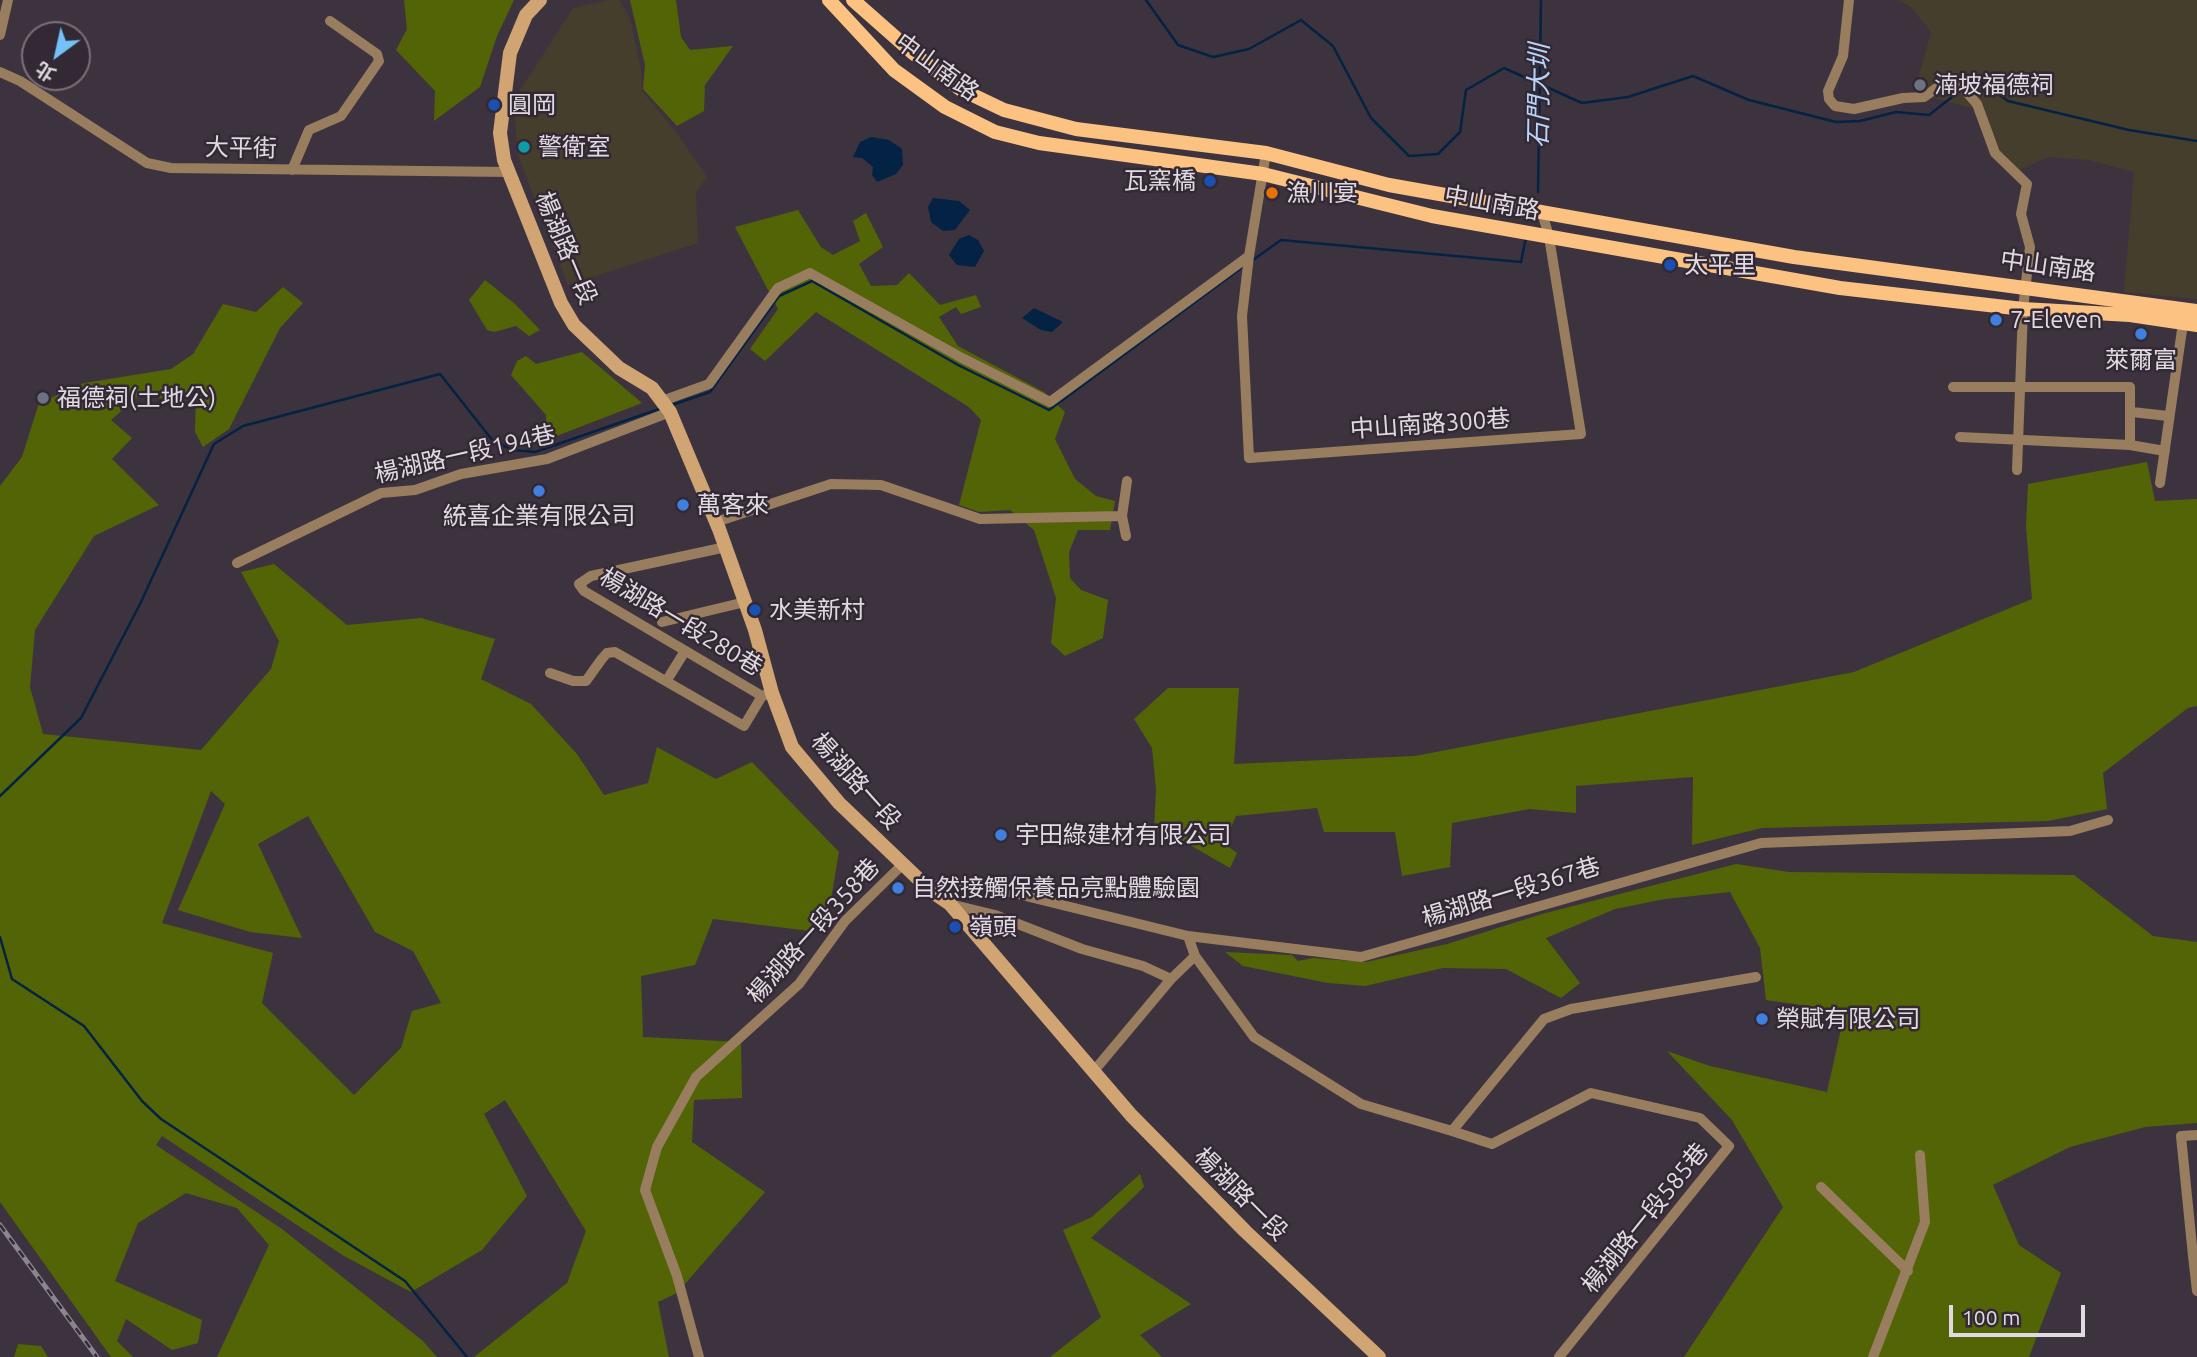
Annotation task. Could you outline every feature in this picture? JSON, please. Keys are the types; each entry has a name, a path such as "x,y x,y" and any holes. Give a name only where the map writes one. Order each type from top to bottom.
{"main road":[{"name":"中山南路","path":"830,0 894,70 945,107 995,132 1039,143 1263,174 1432,216 1840,288 2023,309 2130,315 2190,324"},
{"name":"中山南路","path":"853,0 913,54 960,89 1004,110 1076,129 1266,153 1389,185 1794,257 2027,286 2197,311"}],"street":[{"path":"0,35 8,0"},
{"name":"楊湖路一段","path":"540,0 526,15 510,53 503,88 500,133 504,160 561,303 574,325 619,368 652,388 666,406 726,547 745,602 767,695 792,747 839,803 931,891 950,904 1093,1072 1245,1231 1379,1357"},
{"path":"1849,0 1843,56 1828,91 1829,99 1835,106 1854,109 1903,98 1924,97 1949,79 1955,79 1977,104 1995,153 2027,184 2021,214 2030,247 2023,309 2017,470"},
{"path":"292,170 309,130 341,116 379,61 377,54 330,21"},
{"name":"大平街","path":"0,72 20,81 147,163 171,168 509,172"},
{"path":"1248,261 1266,153"},
{"name":"中山南路300巷","path":"1248,261 1242,316 1249,458 1581,434 1549,237 1542,212"},
{"name":"楊湖路一段194巷","path":"237,563 381,493 415,490 461,474 547,458 666,406 709,384 778,288 810,273 962,358 1050,402 1248,261"},
{"path":"2160,483 2168,416 2190,324"},
{"path":"1954,387 2130,387 2130,445"},
{"path":"2132,412 2168,416"},
{"path":"1960,437 2130,445 2165,451"},
{"path":"1126,481 1122,516 1126,536"},
{"path":"716,522 831,484 881,485 980,519 1122,516"},
{"name":"楊湖路一段280巷","path":"550,673 573,681 586,681 607,653 615,652 744,726 767,695 685,651 584,591 579,584 591,576 726,547"},
{"path":"662,622 745,602"},
{"path":"667,680 685,651"},
{"name":"楊湖路一段367巷","path":"931,891 942,882 981,885 1188,936 1361,957 1761,843 2070,831 2108,820"},
{"name":"楊湖路一段358巷","path":"699,1357 677,1276 645,1190 657,1147 696,1077 799,984 845,921 903,864"},
{"path":"950,904 995,915 1082,949 1143,966 1171,979"},
{"path":"1188,936 1195,956 1255,1037 1361,1104 1452,1130 1544,1019 1571,1009 1756,977"},
{"path":"1093,1072 1171,979 1195,956"},
{"name":"楊湖路一段585巷","path":"1452,1130 1492,1144 1591,1093 1700,1118 1729,1146 1559,1357"},
{"path":"2197,1135 2180,1136 2197,1292"},
{"path":"1873,1357 1926,1222 1920,1155"},
{"path":"1821,1187 1908,1271"}],"shaded area":[{"path":"620,0 630,18 641,69 642,91 676,132 707,177 696,193 698,243 568,285 518,155 513,93 519,92 573,8"},
{"path":"1897,0 2197,0 2197,299 2124,292 2134,172 2089,160 2048,157 2018,171 1997,147 1978,110 1924,95 1917,82 1931,32 1910,6"}],"green space":[{"path":"404,0 514,0 497,36 480,87 434,121 435,91 396,50 407,29"},
{"path":"630,0 676,0 681,37 690,50 733,46 705,85 704,111 677,126 643,89 645,65"},
{"path":"798,210 821,247 833,255 860,241 853,221 866,213 883,247 859,264 871,286 897,285 909,273 940,305 976,295 981,307 961,314 956,307 939,317 958,346 1044,392 1065,412 1055,439 1075,479 1096,496 1115,501 1110,530 1078,530 1069,552 1070,578 1081,590 1108,600 1103,638 1065,656 1051,643 1056,598 1034,530 1010,510 979,512 959,505 981,420 969,407 816,312 765,361 750,349 778,309 735,227"},
{"path":"485,280 515,304 540,330 529,336 516,326 494,332 487,330 469,300"},
{"path":"283,287 303,303 280,328 229,429 203,447 195,432 196,394 165,400 144,391 111,420 132,438 112,459 159,505 94,536 35,630 30,687 43,734 201,750 271,669 279,641 241,572 274,564 347,625 421,618 495,639 481,679 531,704 577,754 604,795 648,783 657,747 716,779 752,762 839,852 828,917 810,931 713,919 695,965 641,976 643,1037 741,1042 742,1098 694,1100 692,1142 765,1192 677,1293 658,1302 669,1357 474,1357 567,1283 586,1231 505,1100 484,1114 527,1196 482,1250 411,1292 344,1256 162,1136 156,1145 282,1229 423,1341 437,1357 217,1357 269,1245 237,1208 186,1193 138,1223 115,1281 202,1320 198,1343 172,1350 126,1319 117,1341 133,1357 111,1357 0,1202 0,486 22,457 39,403 84,383 171,369 193,354 223,304 256,312","holes":["211,791 225,804 178,910 250,932 302,938 258,844 308,816 375,932 413,951 441,1003 412,1011 401,1048 354,1095 262,1003 273,953 162,923"]},
{"path":"582,352 642,403 546,440 546,415 511,375 517,361 526,356 536,364"},
{"path":"2147,462 2155,501 2197,499 2197,706 2188,708 2103,773 2107,809 2048,821 1762,828 1692,845 1693,777 1576,786 1576,813 1530,809 1452,823 1450,867 1402,876 1395,832 1324,832 1317,808 1236,816 1224,844 1237,853 1230,868 1171,834 1154,830 1156,789 1152,748 1134,719 1168,688 1239,688 1234,764 1415,756 1854,672 2032,599 2026,527 2028,484"},
{"path":"1736,864 1789,872 2074,875 2153,936 2197,942 2197,1123 2145,1127 2070,1147 1993,1185 2019,1245 2061,1273 2029,1357 1684,1357 1783,1207 1732,1120 1667,1051 1710,1066 1827,1092 1845,1011 1766,1000 1760,948 1730,892 1665,899 1615,909 1546,938 1580,983 1561,998 1506,969 1443,968 1365,986 1328,983 1243,966 1225,952 1292,955 1298,961 1313,958 1366,962 1447,944 1542,914"},
{"path":"1140,1174 1144,1187 1091,1238 1191,1304 1140,1335 1162,1357 1050,1357 1101,1317 1063,1230 1092,1217"},
{"path":"18,1344 41,1346 48,1357 14,1357"}],"water":[{"path":"871,137 889,140 902,149 903,165 896,174 877,182 872,175 873,167 862,158 853,157 860,142"},
{"path":"933,198 959,201 970,210 955,230 943,231 931,222 928,207"},
{"path":"969,235 978,240 984,251 975,267 957,265 949,255 959,239"},
{"path":"1034,308 1063,322 1052,332 1041,330 1022,318"}],"waterway":[{"path":"1146,0 1178,45 1213,57 1249,49 1301,20 1333,46 1371,118 1409,156 1438,154 1460,132 1466,90 1504,68 1582,103 1628,97 1693,76 1749,100 1836,122 1860,121 1896,112 1929,115 1961,90"},
{"name":"石門大圳","path":"1538,192 1541,0"},
{"path":"1966,85 1975,78 2008,101 2129,130 2197,141"},
{"path":"1253,260 1281,240 1521,262 1526,237"},
{"path":"672,405 710,392 779,296 812,281 958,365 1049,410 1244,266"},
{"path":"0,796 81,718 140,604 214,444 243,426 440,374 493,441 513,450 535,452 662,408"},
{"path":"0,937 12,979 84,1026 142,1101 161,1119 405,1281 467,1357"}],"railway":[{"path":"0,1225 97,1357"}],"place":[{"name":"湳坡福德祠","path":"1920,85"},
{"name":"圓岡","path":"494,105"},
{"name":"警衛室","path":"524,147"},
{"name":"瓦窯橋","path":"1210,181"},
{"name":"漁川宴","path":"1272,193"},
{"name":"太平里","path":"1670,265"},
{"name":"7-Eleven","path":"1996,320"},
{"name":"萊爾富","path":"2141,334"},
{"name":"福德祠(土地公)","path":"43,398"},
{"name":"統喜企業有限公司","path":"539,491"},
{"name":"萬客來","path":"683,505"},
{"name":"水美新村","path":"755,610"},
{"name":"宇田綠建材有限公司","path":"1001,835"},
{"name":"自然接觸保養品亮點體驗園","path":"898,888"},
{"name":"嶺頭","path":"955,927"},
{"name":"榮賦有限公司","path":"1762,1019"}]}
